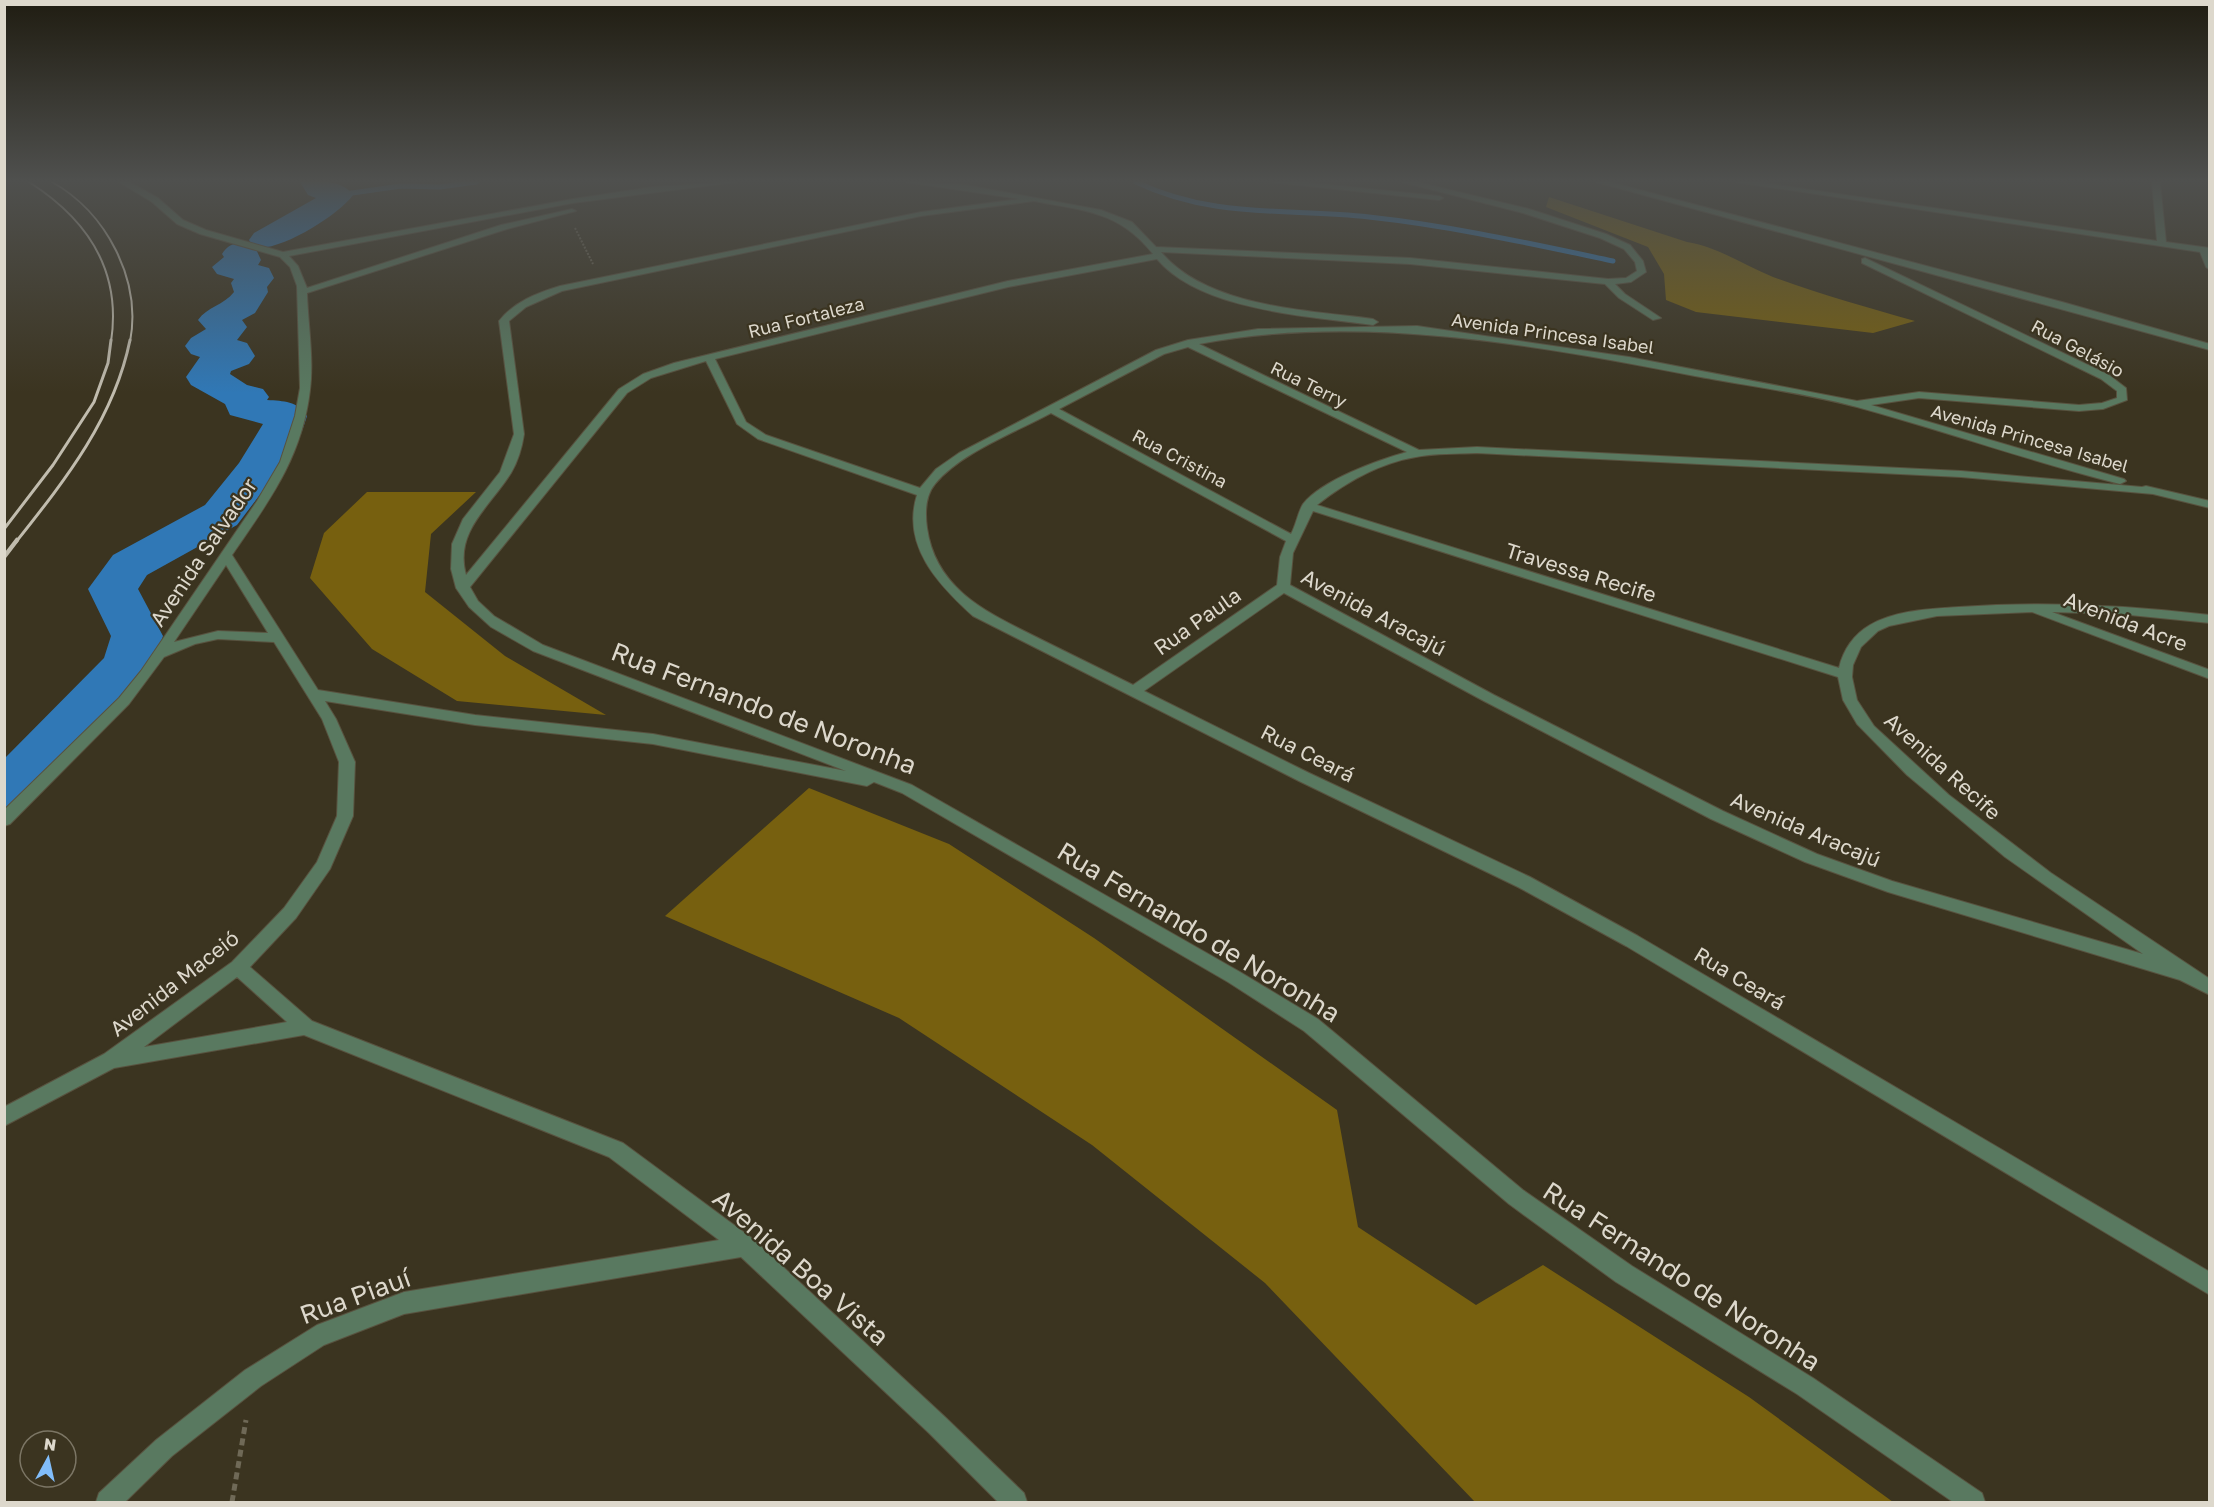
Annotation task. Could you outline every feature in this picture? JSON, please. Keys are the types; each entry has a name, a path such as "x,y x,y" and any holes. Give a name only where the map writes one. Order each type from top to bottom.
{"street":[{"path":"274,252 283,255 297,252"},
{"path":"302,291 424,252"},
{"path":"462,588 455,560 459,537 469,519 507,473 516,451 519,434 504,321 512,311 528,300 560,290 738,252"},
{"name":"Rua Fortaleza","path":"462,588 623,391 648,376 710,358 1008,284 1154,252"},
{"name":"Avenida Princesa Isabel","path":"1156,252 1179,276 1234,297 1274,307 1629,360 1857,404 2153,491 2210,505"},
{"name":"Rua Fortaleza","path":"1166,252 1399,260 1608,282 1628,280 1642,272 1639,261 1632,252"},
{"name":"Rua Gelásio","path":"1847,252 2062,355 2105,377 2122,390 2122,400 2103,406 2079,408 2044,407 1930,395 1857,404"},
{"path":"1860,252 2210,346"},
{"name":"Avenida Salvador","path":"4,820 124,701 160,654 263,501 286,462 300,416 304,387 302,291 294,266 283,255"},
{"path":"1608,282 1622,296 1656,318"},
{"path":"710,358 742,424 762,437 923,493 938,474 963,455 1160,352 1188,343 1248,333 1306,330 1425,330"},
{"name":"Rua Terry","path":"1188,343 1416,453"},
{"name":"Rua Cristina","path":"1050,408 1293,540"},
{"path":"1308,506 1331,488 1378,463 1416,453 1477,450 1961,474 2153,491"},
{"name":"Rua Ceará","path":"923,493 920,515 924,551 943,582 978,613 1304,777 1524,882 1632,941 2210,1284"},
{"name":"Avenida Aracajú","path":"1308,506 1305,524 1293,540 1287,555 1283,586 1499,704 1717,815 1811,858 1888,886 2185,974"},
{"name":"Travessa Recife","path":"1308,506 1843,674"},
{"name":"Avenida Maceió","path":"4,1116 111,1060 238,967 290,913 324,865 345,816 347,762 329,719 226,555"},
{"name":"Rua Paula","path":"1135,690 1283,586"},
{"name":"Rua Fernando de Noronha","path":"462,588 484,614 538,648 907,789 1234,976 1311,1025 1515,1197 1624,1274 1805,1386 1973,1503"},
{"path":"1843,674 1854,645 1883,623 1933,612 2027,606 2168,613 2210,618"},
{"name":"Avenida Acre","path":"2027,606 2210,675"},
{"path":"160,654 188,640 213,634 243,633 280,639"},
{"name":"Avenida Recife","path":"1843,674 1850,699 1872,734 1944,801 2033,869 2185,974"},
{"path":"313,694 475,720 653,740 907,789"},
{"name":"Avenida Boa Vista","path":"238,967 306,1027 616,1150 745,1246 937,1425 1015,1503"},
{"path":"2185,974 2210,988"},
{"path":"111,1060 306,1027"},
{"name":"Rua Piauí","path":"108,1503 164,1448 253,1378 317,1335 404,1303 745,1246"}],"path":[{"path":"587,252 601,281"},
{"path":"232,1503 253,1378"}],"shaded area":[{"path":"1651,252 1720,252 1773,277 1915,321 1873,333 1696,312 1666,300 1664,274"},
{"path":"367,492 476,492 431,534 425,592 505,656 606,715 457,701 372,649 310,578 324,533"},
{"path":"809,788 949,844 1094,938 1337,1110 1358,1227 1476,1305 1543,1265 1749,1397 1893,1502 1475,1502 1265,1283 1092,1145 899,1018 665,916"}],"waterway":[{"path":"4,792 32,767 128,664 137,636 113,589 130,565 221,515 259,467 269,447 280,434 287,416 282,413 261,412 244,406 249,397 233,394 230,389 205,377 210,375 214,364 236,356 234,351 220,351 204,346 222,335 229,327 216,320 242,305 251,292 248,283 257,278 257,275 229,267 244,260 238,254 241,252"},
{"path":"1571,252 1613,261"}],"railway":[{"path":"97,252 111,292 113,316 111,342"},
{"path":"117,252 125,272 130,295 132,319 130,342"},
{"path":"4,529 53,465 94,402 108,363 111,340"},
{"path":"16,542 69,472 100,422 123,369 130,340"},
{"path":"4,557 17,540"}]}
